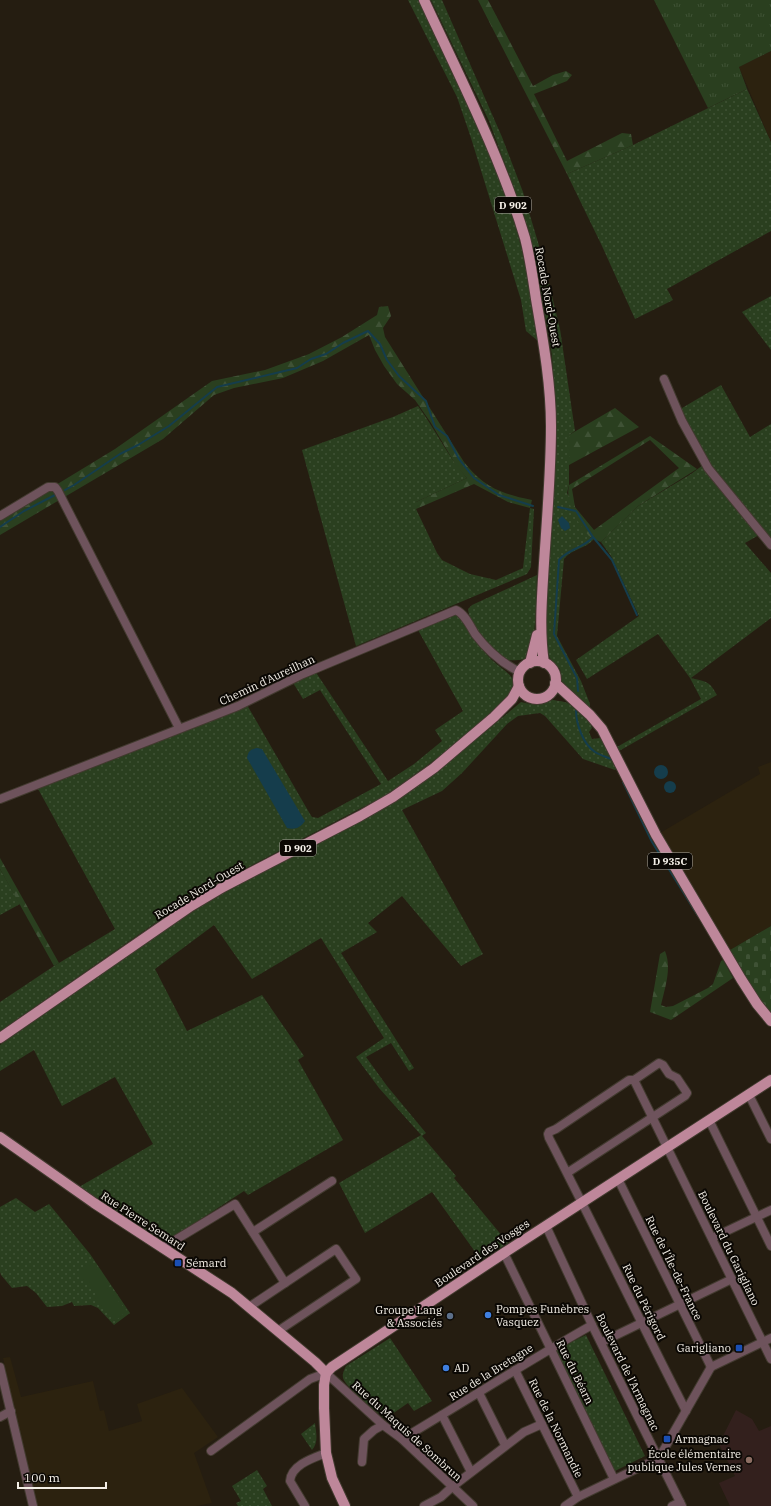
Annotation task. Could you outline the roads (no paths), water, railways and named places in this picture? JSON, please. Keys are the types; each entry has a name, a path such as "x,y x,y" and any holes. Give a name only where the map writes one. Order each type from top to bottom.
{"main road":[{"name":"Rocade Nord-Ouest","path":"424,0 482,124 504,180 525,239 534,284 545,349 551,424 548,510 541,619 544,663"},
{"name":"Rocade Nord-Ouest","path":"530,663 541,619"},
{"path":"530,663 544,663 553,671 555,677 552,692 549,695 539,699 528,697 519,686 518,678 520,672 530,663"},
{"name":"D 935C","path":"555,683 590,715 602,729 678,875 757,1004 771,1021"},
{"name":"Rocade Nord-Ouest","path":"0,1038 192,906 223,887 360,816 393,797 434,768 494,716 512,699 519,686"},
{"name":"D 935C","path":"549,695 573,701"},
{"name":"Rocade Nord-Ouest","path":"494,716 528,697"},
{"name":"Boulevard des Vosges","path":"326,1374 332,1368 504,1253 771,1080"},
{"name":"Rue Pierre Semard","path":"0,1137 94,1203 232,1293 315,1362 326,1374"},
{"path":"326,1374 324,1385 326,1453 332,1478 345,1506"}],"street":[{"path":"664,379 682,421 708,468 771,545"},
{"path":"698,465 708,468"},
{"path":"0,516 42,490 48,487 55,487 88,548 179,728"},
{"name":"Chemin d'Aureilhan","path":"0,799 238,706 303,674 456,610 464,617 494,657 520,672"},
{"path":"567,1173 687,1093 677,1078 669,1074 660,1063 634,1080"},
{"name":"Rue du Périgord","path":"634,1080 629,1080 548,1134 686,1411"},
{"name":"Boulevard du Garigliano","path":"634,1080 771,1358"},
{"path":"749,1095 771,1139"},
{"path":"709,1120 771,1246"},
{"name":"Rue de l'Île-de-France","path":"618,1179 710,1367"},
{"path":"253,1232 332,1181"},
{"path":"162,1248 235,1204 285,1283"},
{"path":"712,1238 771,1210"},
{"name":"Boulevard de l'Armagnac","path":"546,1226 592,1325 602,1342 681,1504"},
{"path":"249,1307 336,1249 356,1279 278,1331"},
{"name":"Rue du Béarn","path":"504,1253 614,1479"},
{"path":"602,1342 732,1279"},
{"name":"Rue de la Bretagne","path":"402,1439 479,1393 514,1370 592,1325"},
{"path":"565,1506 578,1497 659,1458 710,1367 771,1338"},
{"path":"0,1367 33,1506"},
{"name":"Rue de la Normandie","path":"514,1370 578,1497"},
{"name":"Rue du Maquis de Sombrun","path":"326,1374 383,1425 402,1439 473,1506"},
{"name":"Boulevard des Vosges","path":"211,1451 310,1379 326,1374"},
{"path":"479,1393 505,1446"},
{"path":"0,1417 11,1412"},
{"path":"442,1415 471,1472"},
{"path":"424,1506 441,1497 524,1432 542,1424"},
{"path":"362,1462 364,1439 374,1430 383,1425"},
{"path":"305,1506 290,1481 291,1476 293,1471 310,1459 326,1453"},
{"path":"672,1506 681,1504"}],"water":[{"path":"562,516 569,523 570,528 565,531 561,528 558,520"},
{"path":"257,748 262,749 305,821 295,829 287,828 247,758 250,751"},
{"path":"661,765 666,767 668,772 666,777 661,779 656,777 654,772 656,767"},
{"path":"668,781 672,781 676,787 672,793 668,793 664,789 664,785"}],"waterway":[{"path":"65,490 120,454 169,426 217,387 297,368 311,359 326,354 343,343 368,331 380,344 387,360 399,376 426,401 435,427 447,436 459,459 474,478 499,495 533,506"},
{"path":"0,527 24,511 55,495"},
{"path":"558,507 576,511 593,537 585,544 567,553 559,560 554,634 577,678 578,691"},
{"path":"593,537 612,560 637,615"},
{"path":"576,710 577,721 587,744 595,752 613,760"},
{"path":"623,782 652,842 698,916"}],"place":[{"name":"Sémard","path":"178,1263"},
{"name":"Pompes Funèbres Vasquez","path":"488,1315"},
{"name":"Groupe Lang & Associés","path":"450,1316"},
{"name":"Garigliano","path":"739,1348"},
{"name":"AD","path":"446,1368"},
{"name":"Armagnac","path":"667,1439"},
{"name":"École élémentaire publique Jules Vernes","path":"749,1460"}]}
